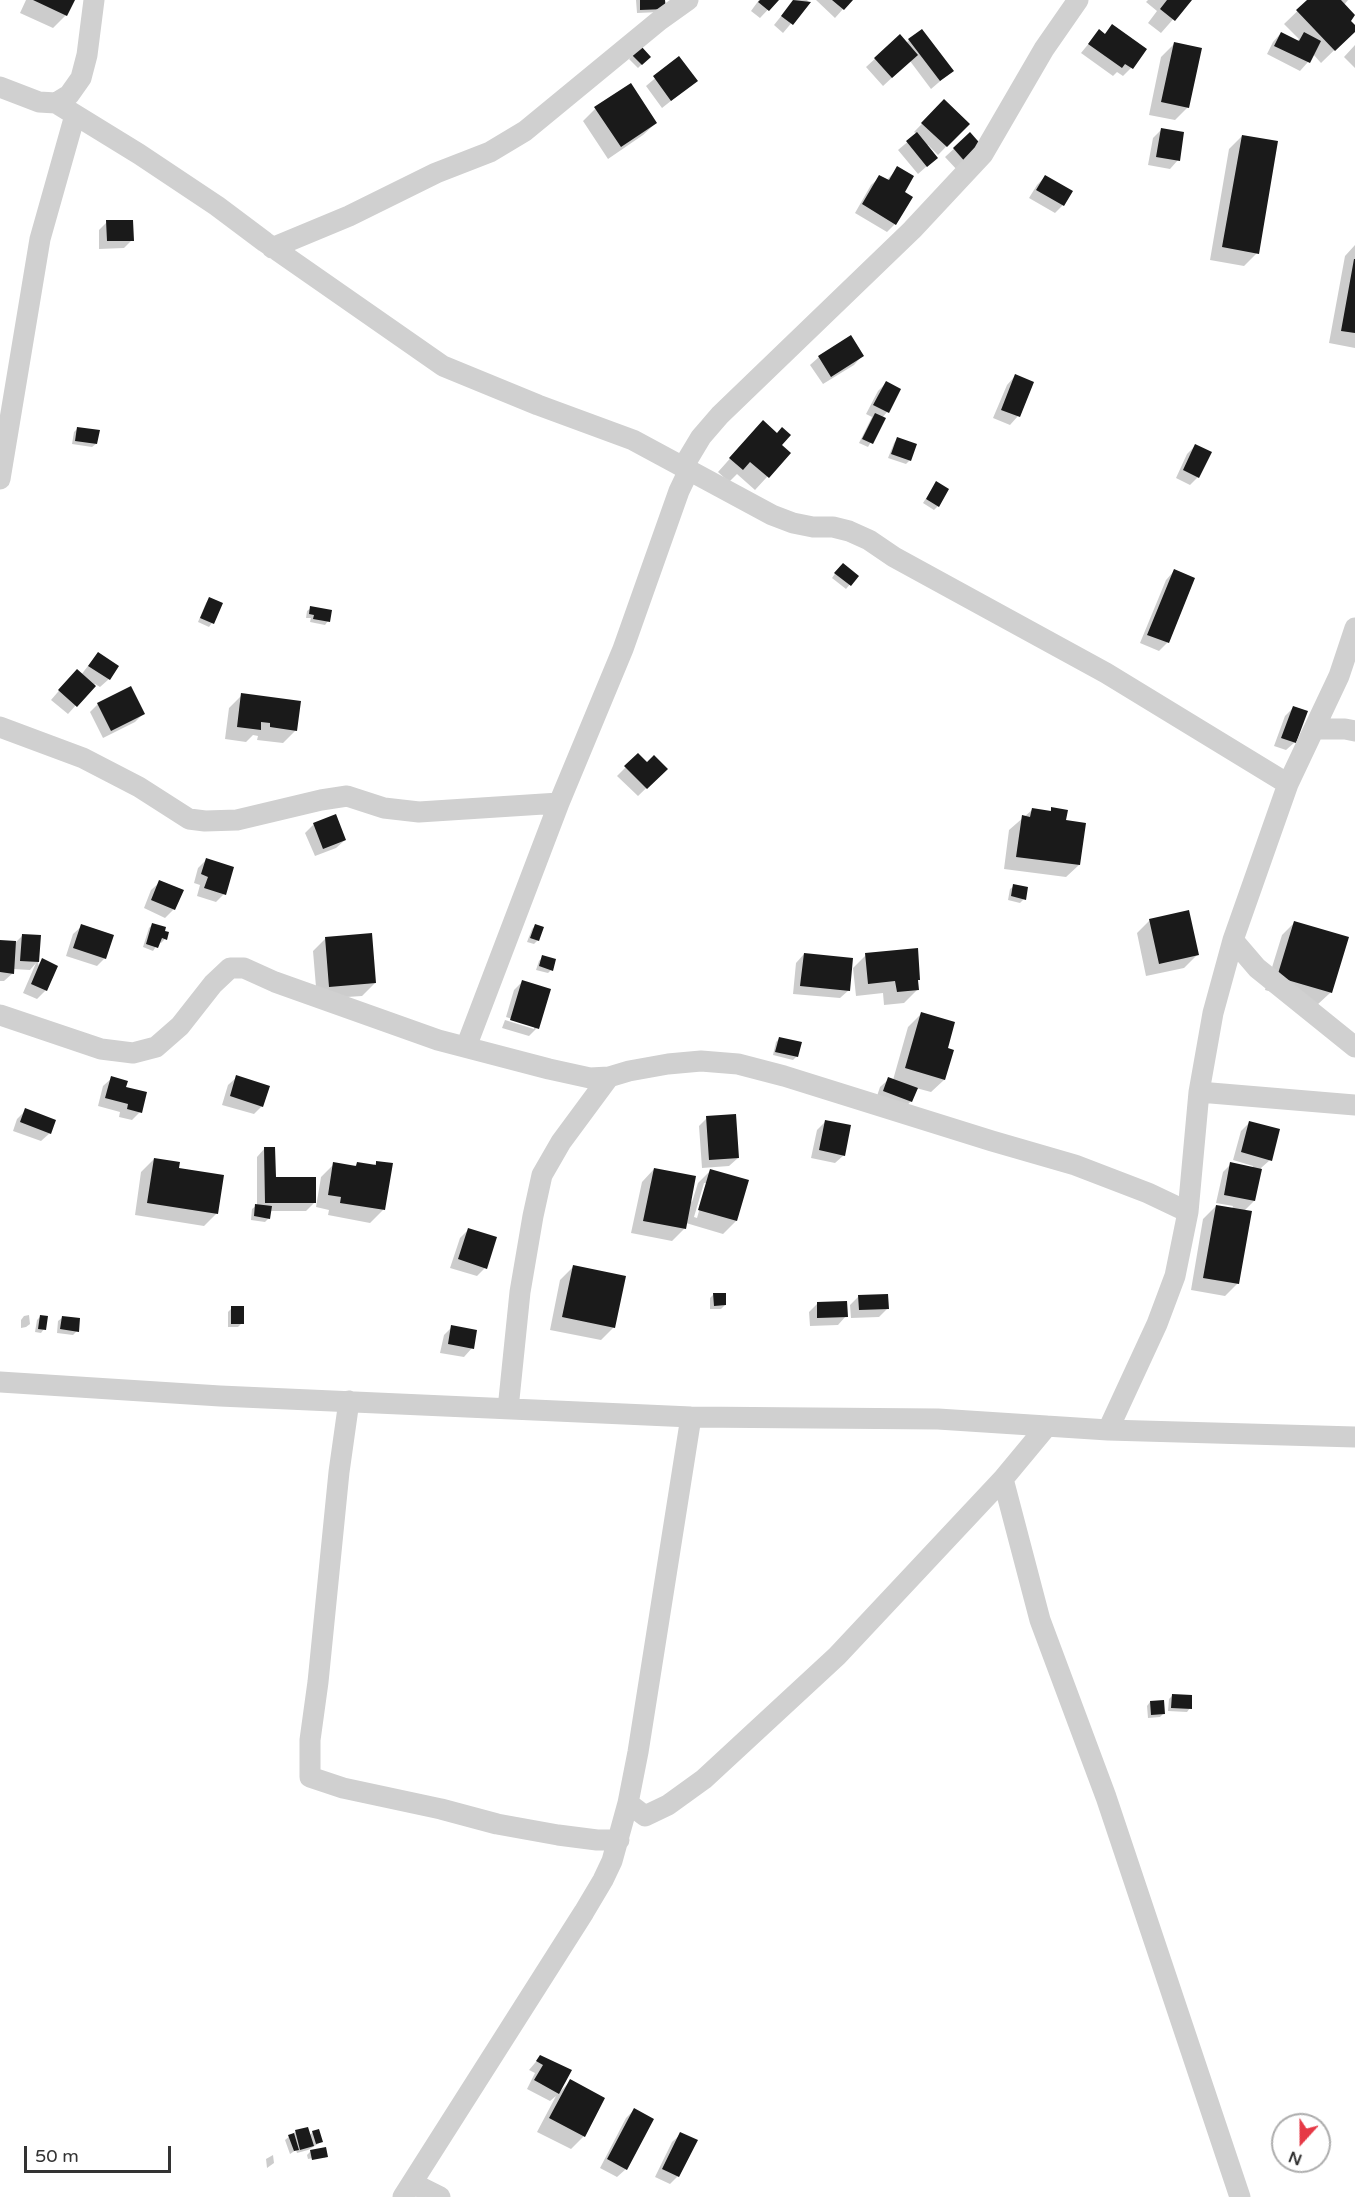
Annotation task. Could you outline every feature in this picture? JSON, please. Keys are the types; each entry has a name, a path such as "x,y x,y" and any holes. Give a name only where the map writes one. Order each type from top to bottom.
{"street":[{"path":"56,104 69,95 81,78 87,55 94,0"},
{"path":"273,248 350,216 436,173 499,147 525,131 660,20 688,0"},
{"path":"466,1047 559,802 623,649 686,468 701,437 720,415 912,230 983,154 1044,49 1078,0"},
{"path":"0,87 39,102 56,104 139,154 217,206 273,248 443,366 538,405 633,440 793,523 813,527 833,527 869,540 894,558 1106,673 1288,784"},
{"path":"0,479 40,239 75,115"},
{"path":"1108,1430 1157,1324 1175,1276 1188,1212 1199,1092 1213,1013 1233,940 1288,784 1339,676 1355,628"},
{"path":"0,727 83,758 139,788 189,819 237,820 347,796 384,808 419,812 559,802"},
{"path":"1314,729 1355,731"},
{"path":"1233,940 1266,976 1355,1047"},
{"path":"0,1015 101,1049 133,1053 156,1047 180,1026 213,984 230,968 244,968 275,982 438,1040 590,1078 609,1077 668,1064 701,1061 738,1064 1075,1165 1148,1193 1188,1212"},
{"path":"508,1409 520,1292 532,1216 542,1176 561,1142 609,1077"},
{"path":"1199,1092 1355,1105"},
{"path":"0,1382 220,1396 691,1417 938,1419 1108,1430 1355,1437"},
{"path":"349,1401 339,1472 310,1740 310,1777 343,1788 441,1809 497,1824 558,1835 619,1840"},
{"path":"440,2197 408,2190 584,1912 603,1880 619,1840 628,1803 673,1539 691,1417"},
{"path":"628,1803 645,1816 668,1805 704,1779 837,1656 1003,1479 1047,1426"},
{"path":"1003,1479 1040,1620 1106,1797 1240,2197"}],"building":[{"path":"33,0 75,0 67,16"},
{"path":"640,0 665,0 666,9 640,10"},
{"path":"760,0 779,0 769,11 758,2"},
{"path":"793,0 811,2 793,25 781,16"},
{"path":"832,0 853,0 844,10"},
{"path":"1167,0 1192,0 1175,21 1160,9"},
{"path":"1307,0 1341,0 1355,15 1351,21 1355,25 1355,32 1335,51 1296,10"},
{"path":"1112,24 1147,49 1133,69 1125,64 1122,68 1088,44 1099,29 1105,34"},
{"path":"922,29 954,71 940,81 908,39"},
{"path":"1281,32 1299,41 1304,32 1321,41 1310,63 1274,46"},
{"path":"900,34 918,55 892,78 874,58"},
{"path":"1174,42 1202,48 1189,108 1161,102"},
{"path":"641,46 651,57 642,65 632,55"},
{"path":"679,56 698,81 671,101 653,76"},
{"path":"631,83 657,123 621,147 594,107"},
{"path":"944,99 970,124 947,147 921,123"},
{"path":"1161,128 1184,132 1180,161 1156,157"},
{"path":"917,132 938,158 927,167 906,141"},
{"path":"970,132 984,148 967,164 953,148"},
{"path":"1242,135 1278,141 1259,254 1222,247"},
{"path":"897,166 914,176 905,192 913,197 896,225 862,204 879,175 889,180"},
{"path":"1045,175 1073,191 1064,206 1036,190"},
{"path":"106,220 133,220 134,241 107,241"},
{"path":"1355,259 1355,333 1341,331"},
{"path":"851,335 864,356 831,377 818,356"},
{"path":"1015,374 1034,382 1020,417 1001,410"},
{"path":"886,381 901,389 889,413 873,405"},
{"path":"875,413 886,418 873,444 862,439"},
{"path":"763,420 777,433 782,427 791,435 782,445 791,453 769,478 750,462 743,470 729,458"},
{"path":"77,427 100,430 97,444 75,441"},
{"path":"897,437 917,444 911,461 891,454"},
{"path":"1195,444 1212,452 1199,478 1183,470"},
{"path":"936,481 949,489 939,507 926,499"},
{"path":"843,563 859,576 851,586 834,573"},
{"path":"1174,569 1195,578 1169,643 1147,635"},
{"path":"209,597 223,603 214,624 200,618"},
{"path":"310,606 332,610 330,622 313,619 314,615 309,614"},
{"path":"98,652 119,666 110,680 88,666"},
{"path":"77,669 96,686 77,707 58,690"},
{"path":"131,686 145,714 111,731 97,703"},
{"path":"241,693 301,701 297,731 270,727 270,723 261,722 261,730 237,727"},
{"path":"1293,706 1308,711 1296,743 1281,738"},
{"path":"638,753 647,762 654,755 668,769 647,789 624,766"},
{"path":"1051,807 1068,810 1066,820 1086,823 1080,865 1016,857 1022,815 1030,817 1032,808 1051,811"},
{"path":"336,814 346,840 323,849 313,823"},
{"path":"206,858 234,867 226,895 204,888 208,877 201,874"},
{"path":"159,880 184,890 175,910 151,900"},
{"path":"1013,884 1028,887 1026,900 1011,896"},
{"path":"1189,910 1199,955 1159,964 1149,919"},
{"path":"1294,921 1349,937 1332,993 1277,977"},
{"path":"152,923 166,927 165,931 169,932 167,940 162,938 158,948 146,944"},
{"path":"81,924 114,935 106,959 73,948"},
{"path":"535,924 544,927 539,941 530,938"},
{"path":"372,933 376,983 329,987 325,937"},
{"path":"22,934 41,935 39,962 20,961"},
{"path":"0,940 16,941 14,974 0,972"},
{"path":"918,948 919,990 897,992 895,981 868,984 865,953"},
{"path":"804,953 853,958 850,991 800,986"},
{"path":"542,955 556,959 553,971 539,966"},
{"path":"42,958 58,966 47,991 31,984"},
{"path":"522,980 551,989 539,1029 510,1020"},
{"path":"921,1012 955,1022 948,1048 954,1050 945,1080 905,1068"},
{"path":"779,1037 802,1042 798,1057 775,1052"},
{"path":"236,1075 270,1086 263,1107 230,1096"},
{"path":"111,1076 128,1081 126,1087 147,1092 142,1113 127,1109 128,1104 105,1098"},
{"path":"888,1077 918,1088 912,1102 883,1091"},
{"path":"25,1108 56,1120 51,1134 20,1122"},
{"path":"736,1114 739,1158 709,1160 706,1116"},
{"path":"825,1120 851,1125 845,1156 819,1150"},
{"path":"1249,1121 1280,1129 1272,1161 1241,1152"},
{"path":"264,1147 275,1147 276,1177 316,1177 316,1203 265,1203"},
{"path":"154,1158 180,1162 179,1168 224,1175 218,1214 147,1203"},
{"path":"376,1161 393,1163 385,1210 340,1203 341,1197 328,1195 333,1162 356,1166 357,1162 376,1165"},
{"path":"1230,1162 1262,1169 1255,1201 1224,1195"},
{"path":"654,1168 696,1176 686,1229 643,1221"},
{"path":"710,1169 749,1180 737,1221 698,1210"},
{"path":"255,1204 272,1206 270,1219 254,1216"},
{"path":"1216,1205 1252,1211 1239,1284 1203,1278"},
{"path":"468,1228 497,1237 487,1269 458,1259"},
{"path":"573,1265 626,1276 615,1328 562,1317"},
{"path":"713,1293 726,1293 726,1305 714,1306"},
{"path":"888,1294 889,1309 859,1310 858,1295"},
{"path":"847,1301 848,1317 817,1318 817,1302"},
{"path":"231,1306 244,1306 244,1324 231,1324"},
{"path":"40,1315 48,1316 46,1330 38,1329"},
{"path":"62,1316 80,1318 79,1332 60,1329"},
{"path":"451,1325 477,1330 474,1349 448,1344"},
{"path":"1172,1694 1192,1695 1192,1709 1171,1708"},
{"path":"1164,1700 1165,1714 1151,1715 1150,1701"},
{"path":"540,2055 572,2070 559,2094 534,2080 543,2065 536,2061"},
{"path":"570,2079 605,2098 585,2137 549,2118"},
{"path":"634,2108 654,2119 627,2170 607,2159"},
{"path":"308,2127 314,2146 300,2150 295,2130"},
{"path":"319,2129 323,2142 316,2144 312,2131"},
{"path":"680,2132 698,2140 679,2177 662,2169"},
{"path":"294,2133 299,2150 294,2151 288,2135"},
{"path":"326,2147 328,2157 312,2160 310,2150"}]}
